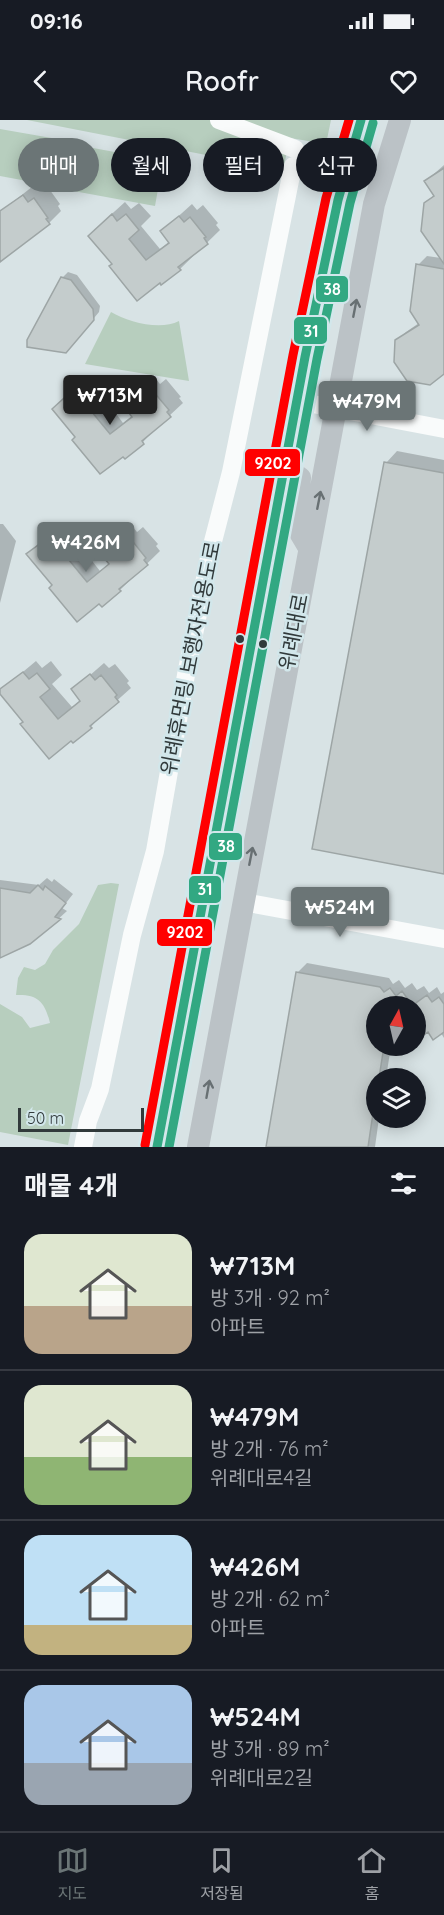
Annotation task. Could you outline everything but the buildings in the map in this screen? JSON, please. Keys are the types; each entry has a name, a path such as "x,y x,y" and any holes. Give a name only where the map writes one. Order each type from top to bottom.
{"main road":[{"name":"위례대로","path":"157,1147 297,401 338,200 361,120"},
{"name":"위례대로","path":"198,1147 374,204 400,120"},
{"path":"283,476 293,473 300,478 296,526 309,548"}],"street":[{"name":"위례휴먼링 보행자전용도로","path":"83,1147 88,1121 100,1089 132,935 155,852 210,553 231,472 294,158 219,120"},
{"path":"297,401 444,429"},
{"path":"243,902 444,939"}],"green space":[{"path":"27,120 331,120 327,138 290,138 284,165 284,138 203,138 203,154 191,152 191,138 119,138"},
{"path":"0,129 52,138 18,138 18,179 0,176"},
{"path":"99,149 111,151 111,192 157,192 155,206 79,192 99,192"},
{"path":"111,312 144,324 163,325 179,321 189,381 85,364"},
{"path":"119,884 68,1145 0,1132 0,1004 22,1017 30,1028 50,1023 46,1010 39,1001 30,996 16,995 18,978 24,967 35,970 45,964 53,950 79,924 98,885"}],"transit line":[{"name":"9202","path":"145,1145 293,355 326,198 349,120"},
{"name":"31","path":"157,1147 305,357 338,200 361,120"},
{"name":"38","path":"169,1147 317,359 350,203 373,123"}]}
